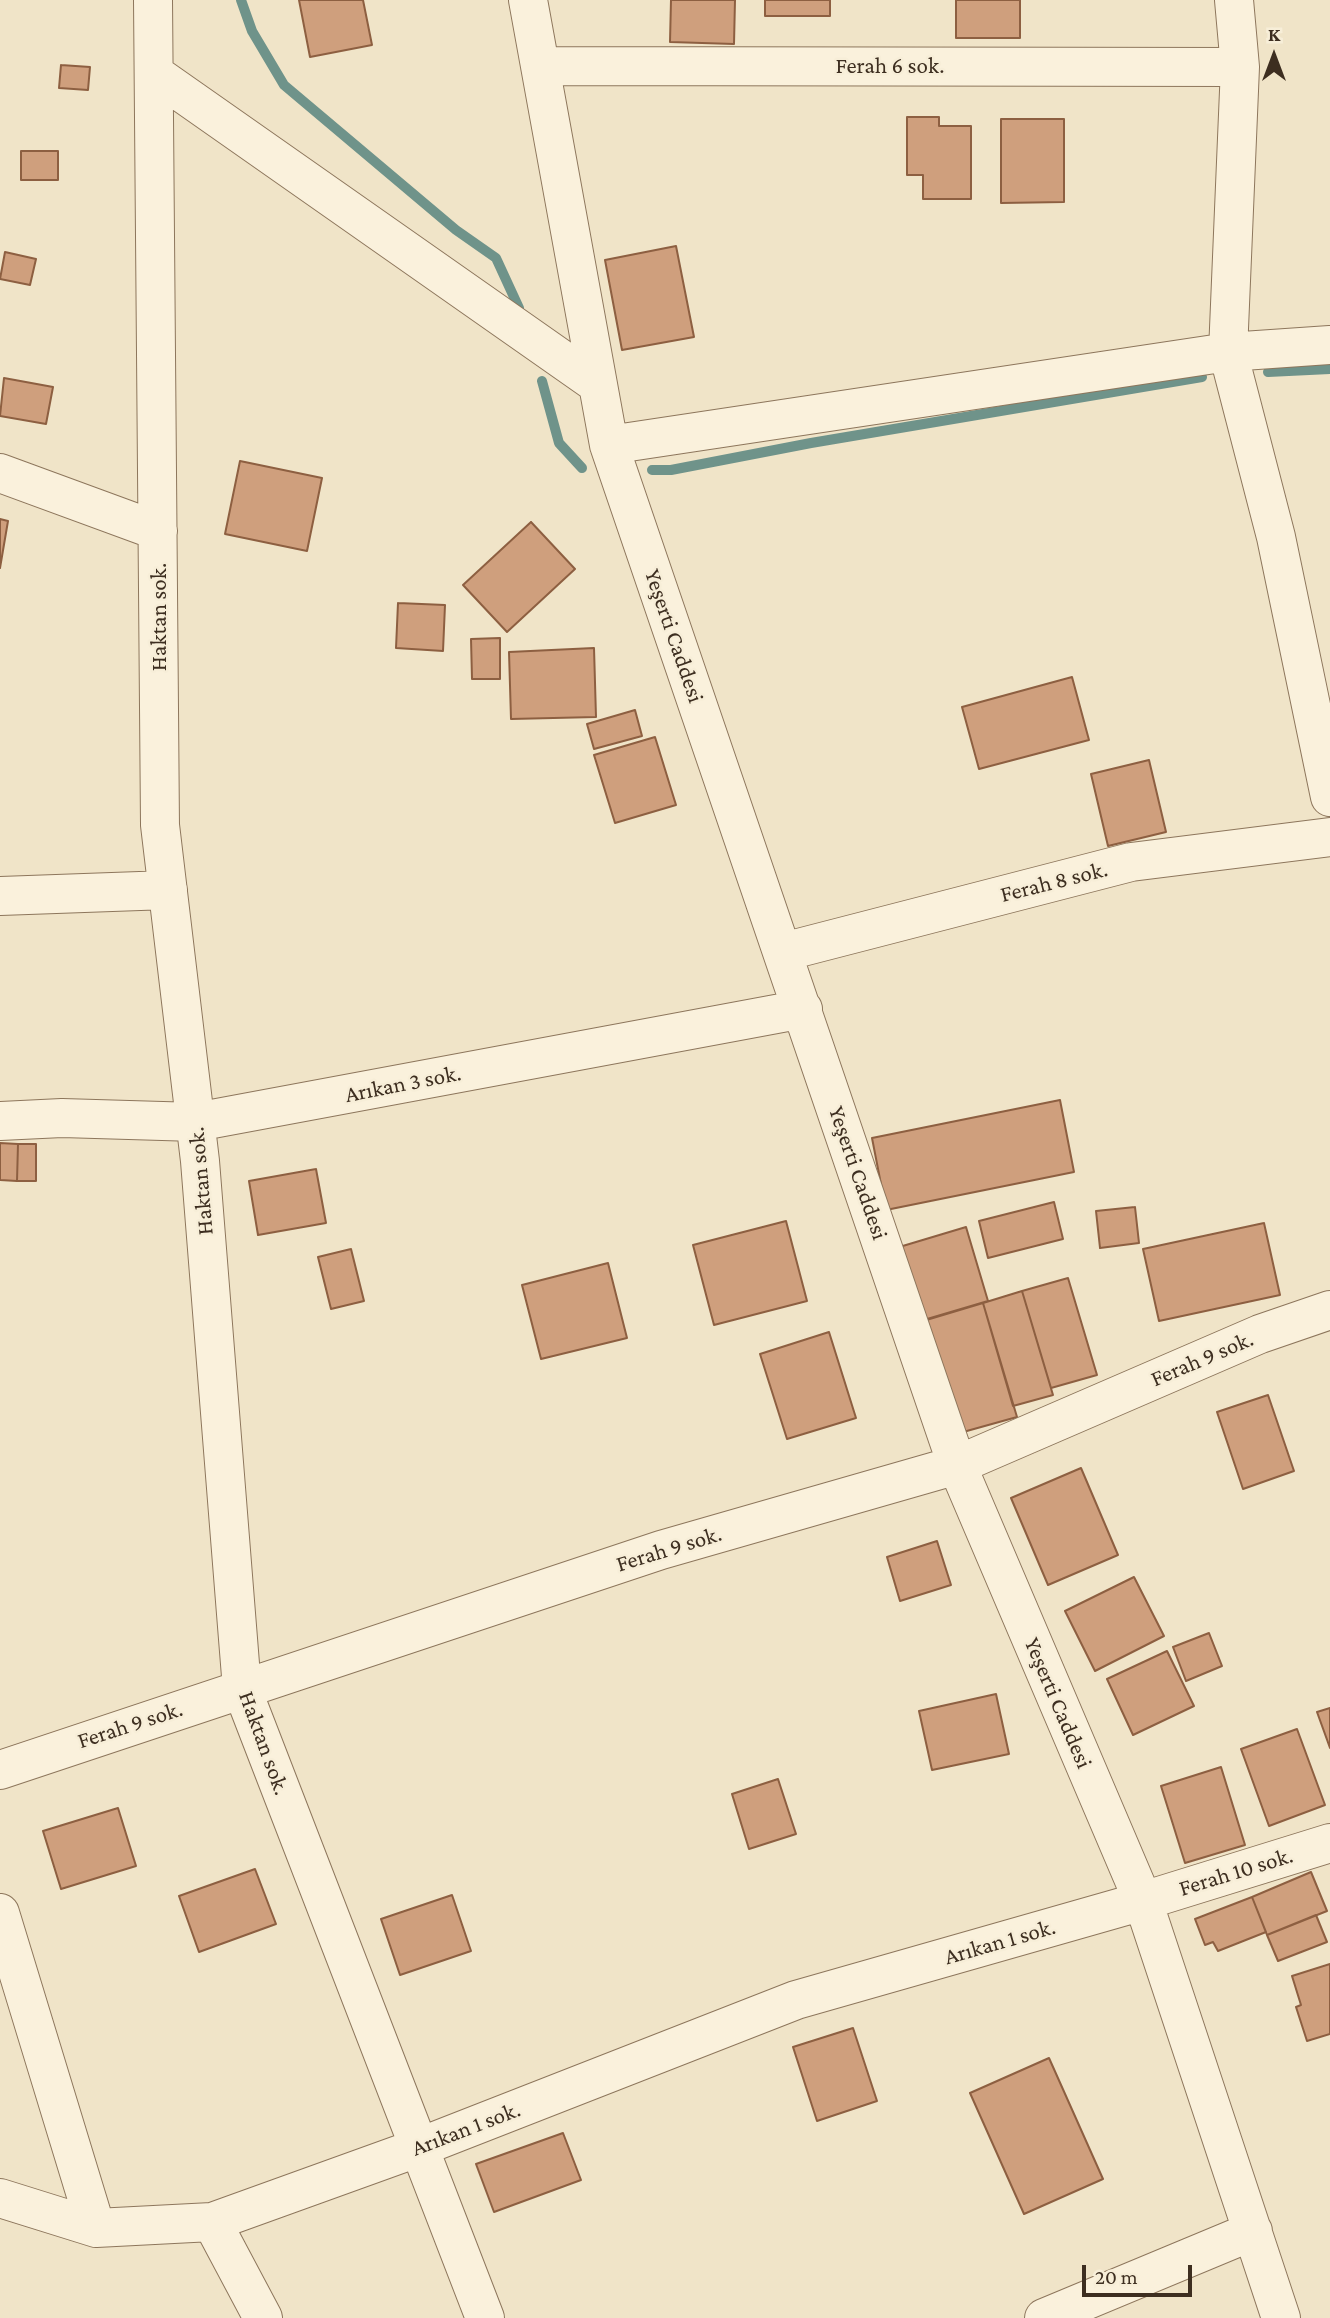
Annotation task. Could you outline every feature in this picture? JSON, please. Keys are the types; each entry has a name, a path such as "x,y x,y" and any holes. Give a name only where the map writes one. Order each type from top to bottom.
{"street":[{"name":"Haktan sok.","path":"153,0 160,825 195,1122 242,1689 485,2318"},
{"name":"Yeşerti Caddesi","path":"528,0 609,445 957,1465 1143,1901 1281,2318"},
{"path":"1234,0 1240,67 1228,352 1276,537 1330,797"},
{"name":"Ferah 6 sok.","path":"540,66 1240,67"},
{"path":"155,74 597,384"},
{"path":"609,445 1228,352 1330,345"},
{"path":"0,472 158,531"},
{"name":"Ferah 8 sok.","path":"783,952 1131,862 1330,837"},
{"path":"0,896 168,890"},
{"name":"Arıkan 3 sok.","path":"0,1121 62,1118 195,1122 803,1009"},
{"name":"Ferah 9 sok.","path":"0,1770 662,1550 957,1465 1260,1334 1330,1310"},
{"name":"Ferah 10 sok.","path":"1143,1901 1330,1843"},
{"name":"Arıkan 1 sok.","path":"96,2228 212,2222 419,2147 796,2000 1143,1901"},
{"path":"0,1913 96,2228"},
{"path":"0,2198 96,2228"},
{"path":"212,2222 263,2318"},
{"path":"1044,2318 1252,2231"}],"building":[{"path":"299,0 363,0 372,45 310,57"},
{"path":"671,0 735,0 734,44 670,42"},
{"path":"765,0 830,0 830,16 765,16"},
{"path":"956,0 1020,0 1020,38 956,38"},
{"path":"61,65 90,67 88,90 59,88"},
{"path":"907,117 939,117 939,126 971,126 971,199 923,199 923,175 907,175"},
{"path":"1001,119 1064,119 1064,202 1001,203"},
{"path":"21,151 58,151 58,180 21,180"},
{"path":"676,246 694,337 622,350 605,260"},
{"path":"5,252 36,259 30,285 0,279"},
{"path":"4,378 53,387 46,424 0,416"},
{"path":"240,461 322,478 307,551 225,534"},
{"path":"0,519 8,521 0,568"},
{"path":"531,522 575,569 507,632 463,585"},
{"path":"398,603 445,605 443,651 396,648"},
{"path":"500,638 500,679 472,679 471,639"},
{"path":"594,648 596,717 511,719 509,652"},
{"path":"1072,677 1089,740 979,769 962,707"},
{"path":"635,710 642,736 594,749 587,724"},
{"path":"655,737 676,805 615,823 594,755"},
{"path":"1149,760 1166,832 1108,846 1091,774"},
{"path":"1060,1100 1074,1172 886,1210 872,1138"},
{"path":"0,1143 18,1144 17,1181 0,1180"},
{"path":"18,1144 36,1144 36,1181 17,1181"},
{"path":"316,1169 326,1223 258,1235 249,1181"},
{"path":"1054,1202 1063,1239 988,1258 979,1221"},
{"path":"1135,1207 1139,1243 1100,1248 1096,1211"},
{"path":"786,1221 807,1301 714,1325 693,1245"},
{"path":"1264,1223 1280,1295 1159,1321 1143,1249"},
{"path":"966,1227 988,1301 917,1322 896,1248"},
{"path":"351,1249 364,1301 331,1309 318,1257"},
{"path":"608,1263 627,1338 541,1359 522,1285"},
{"path":"1068,1278 1097,1375 1051,1388 1022,1291"},
{"path":"1022,1291 1053,1395 1013,1406 983,1303"},
{"path":"983,1303 1017,1417 956,1434 923,1321"},
{"path":"829,1332 856,1418 787,1439 760,1354"},
{"path":"1268,1395 1294,1471 1243,1489 1217,1412"},
{"path":"1081,1468 1118,1555 1048,1585 1011,1498"},
{"path":"937,1541 951,1585 900,1601 887,1557"},
{"path":"1134,1577 1164,1636 1095,1671 1065,1611"},
{"path":"1209,1633 1222,1666 1186,1681 1173,1647"},
{"path":"1167,1651 1194,1706 1133,1735 1107,1679"},
{"path":"996,1694 1009,1754 932,1770 919,1711"},
{"path":"1330,1708 1330,1748 1317,1712"},
{"path":"1297,1729 1325,1805 1269,1826 1241,1749"},
{"path":"1221,1767 1245,1845 1185,1863 1161,1786"},
{"path":"778,1779 796,1834 749,1849 732,1794"},
{"path":"118,1808 136,1866 61,1889 43,1831"},
{"path":"255,1869 276,1924 199,1952 179,1896"},
{"path":"1311,1872 1327,1911 1267,1935 1252,1897"},
{"path":"452,1895 471,1951 400,1975 381,1919"},
{"path":"1252,1897 1266,1932 1218,1951 1213,1942 1205,1945 1195,1919"},
{"path":"1316,1915 1327,1942 1278,1961 1267,1935"},
{"path":"1330,1964 1330,2034 1307,2041 1296,2007 1301,2005 1292,1976"},
{"path":"853,2028 877,2101 817,2121 793,2047"},
{"path":"1049,2058 1103,2179 1024,2214 970,2093"},
{"path":"563,2133 581,2180 494,2212 476,2164"}],"waterway":[{"path":"241,0 252,31 284,85 456,230 496,258 519,308"},
{"path":"1268,372 1330,369"},
{"path":"652,470 671,470 811,443 1202,377"},
{"path":"542,381 559,443 582,468"}]}
